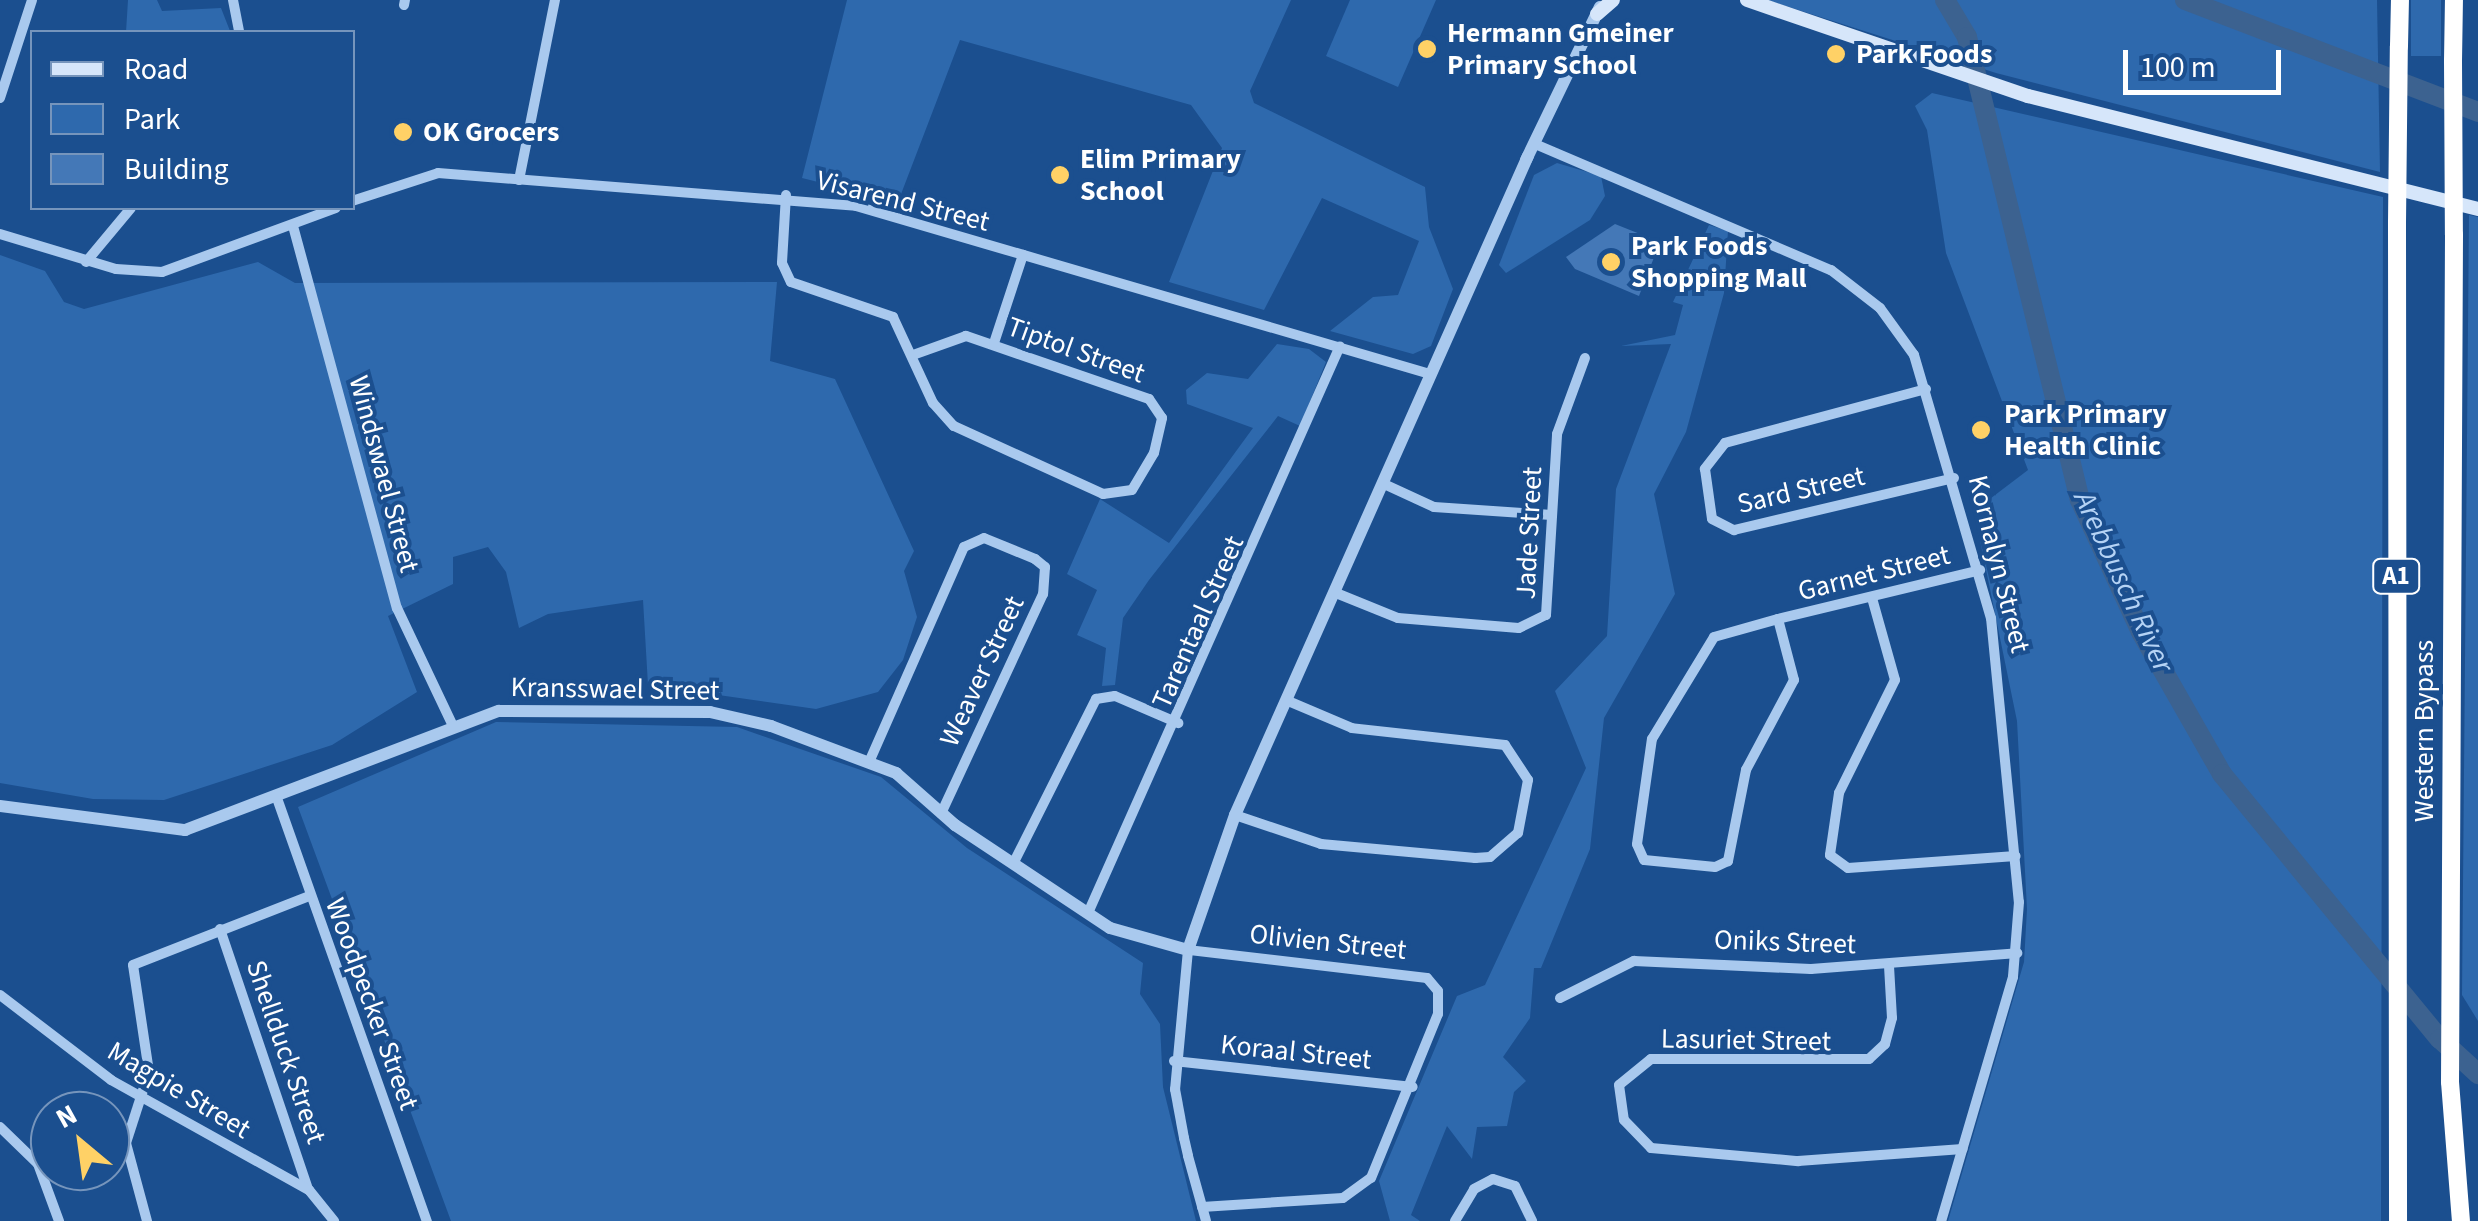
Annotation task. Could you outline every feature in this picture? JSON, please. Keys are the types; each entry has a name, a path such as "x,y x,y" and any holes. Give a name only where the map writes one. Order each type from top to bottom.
{"highway":[{"name":"Western Bypass","path":"2398,1221 2395,1021 2400,0"},
{"name":"Western Bypass","path":"2454,0 2450,1082 2462,1221"}],"main road":[{"path":"1747,0 1974,81 2478,209"}],"street":[{"path":"0,98 32,0"},
{"path":"232,0 239,30"},
{"path":"519,180 555,0"},
{"path":"1206,1221 1174,1061 1188,950 1235,815 1531,150 1604,3"},
{"name":"Kornalyn Street","path":"1531,150 1831,270 1902,333 1926,389 1980,570 2004,697 2016,856 2017,953 1941,1221"},
{"name":"Visarend Street","path":"355,200 438,173 786,195 856,206 1430,374"},
{"name":"Tiptol Street","path":"786,195 782,263 791,282 884,312 913,355 942,417 1103,494 1118,496 1140,482 1160,434 1156,404 994,343 954,336 913,355"},
{"path":"86,262 129,210"},
{"path":"0,234 86,262 144,274 178,270 331,210"},
{"name":"Windswael Street","path":"293,226 392,594 416,660 453,726"},
{"path":"994,343 1023,256"},
{"name":"Tarentaal Street","path":"1088,913 1178,723 1340,346"},
{"name":"Jade Street","path":"1336,592 1398,618 1533,626 1552,601 1552,516 1561,410 1585,358"},
{"name":"Sard Street","path":"1926,389 1726,443 1705,469 1712,520 1734,530 1954,478"},
{"path":"1384,484 1434,507 1552,516"},
{"name":"Weaver Street","path":"870,760 964,547 984,538 1035,559 1045,567 1043,594 941,814"},
{"name":"Garnet Street","path":"1778,619 1794,680 1746,770 1728,861 1714,867 1644,860 1637,844 1658,726 1714,637 1778,619 1980,570"},
{"path":"1872,598 1895,670 1893,691 1839,793 1830,855 1848,868 2016,856"},
{"path":"1013,864 1096,700 1115,696 1178,723"},
{"path":"1235,815 1320,844 1475,858 1490,857 1518,833 1528,780 1505,745 1352,728 1288,701"},
{"name":"Kransswael Street","path":"0,806 185,830 278,801 453,726 499,711 560,707 710,712 870,760 941,814 1088,913 1148,943 1188,950"},
{"name":"Woodpecker Street","path":"278,801 428,1221"},
{"path":"147,1221 126,1152 138,1096 148,1072 133,966 309,896"},
{"name":"Shellduck Street","path":"220,929 308,1190"},
{"name":"Olivien Street","path":"1188,950 1426,978 1440,1002 1413,1088 1376,1172 1351,1195 1202,1207"},
{"name":"Oniks Street","path":"1560,998 1634,961 1889,966 2017,953"},
{"name":"Lasuriet Street","path":"1889,966 1892,1018 1885,1044 1869,1059 1804,1065 1651,1059 1619,1085 1624,1120 1652,1148 1798,1160 1963,1150"},
{"name":"Magpie Street","path":"0,996 138,1096 308,1190 334,1221"},
{"name":"Koraal Street","path":"1174,1061 1413,1088"},
{"path":"0,1127 38,1164 58,1221"},
{"path":"1455,1221 1474,1189 1493,1179 1515,1186 1532,1221"}],"green space":[{"path":"128,0 157,0 162,11 221,8 230,30 126,30"},
{"path":"847,0 1291,0 1250,91 1254,103 1425,187 1429,227 1453,289 1431,346 1413,354 1330,331 1373,297 1398,295 1419,241 1322,198 1264,310 1169,282 1222,148 1191,105 960,40 898,202 802,178"},
{"path":"1350,0 1436,0 1398,87 1326,56"},
{"path":"1767,0 2377,0 2380,172 1996,73"},
{"path":"2411,0 2441,0 2441,56 2411,56"},
{"path":"1932,93 2383,197 2381,1221 1948,1221 2024,962 2027,909 2017,721 1974,511 2028,470 1946,253 1927,130 1915,106"},
{"path":"1557,163 1601,176 1605,196 1590,220 1506,273 1499,265 1534,175"},
{"path":"2469,215 2478,217 2478,1021 2462,995"},
{"path":"1709,225 1728,231 1724,293 1686,432 1654,494 1675,594 1604,718 1590,849 1541,968 1534,968 1530,1018 1503,1057 1526,1081 1514,1092 1507,1126 1477,1127 1472,1159 1447,1126 1411,1215 1420,1221 1390,1221 1379,1181 1457,996 1485,985 1586,768 1555,691 1607,636 1616,489 1671,344 1621,346 1675,335 1683,305 1673,302"},
{"path":"0,255 45,271 64,302 84,309 258,262 295,283 777,282 770,361 835,379 914,551 904,571 917,617 903,660 878,692 816,709 648,685 643,600 548,614 519,628 506,572 488,547 453,557 453,584 388,616 417,692 332,745 164,800 93,799 0,783"},
{"path":"1277,344 1309,349 1326,362 1300,426 1278,416 1149,580 1123,618 1115,685 1102,686 1106,648 1077,635 1097,590 1067,574 1100,499 1169,543 1253,428 1187,404 1186,390 1207,373 1248,379"},
{"path":"496,722 737,727 881,777 967,848 1143,963 1140,994 1160,1024 1163,1087 1196,1221 451,1221 298,807"}],"building":[{"name":"Park Foods Shopping Mall","path":"1615,224 1660,242 1639,296 1575,269 1566,257"}],"waterway":[{"name":"Arebbusch River","path":"1945,0 1967,37 2080,500 2141,632 2222,774 2440,1039 2478,1074"},
{"path":"2185,0 2478,112"}],"place":[{"name":"Hermann Gmeiner Primary School","path":"1427,49"},
{"name":"Park Foods","path":"1836,54"},
{"name":"OK Grocers","path":"403,132"},
{"name":"Elim Primary School","path":"1060,175"},
{"name":"Park Foods Shopping Mall","path":"1611,262"},
{"name":"Park Primary Health Clinic","path":"1981,430"}]}
